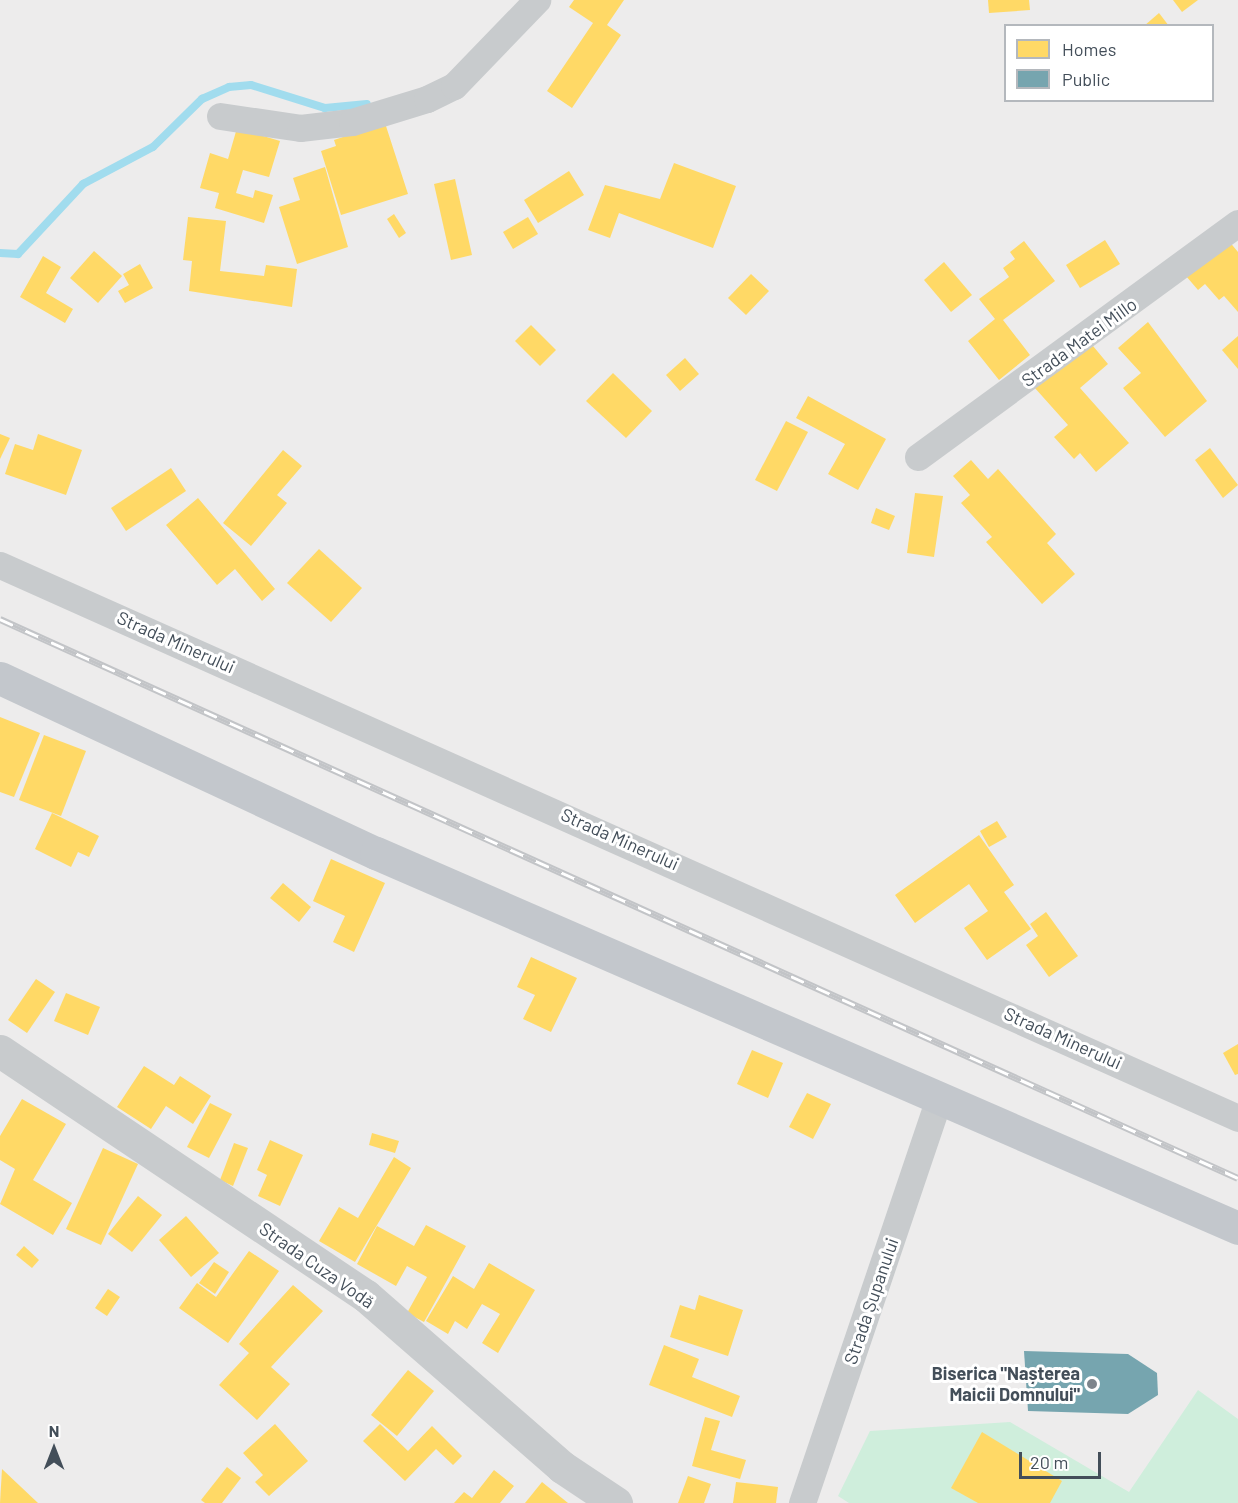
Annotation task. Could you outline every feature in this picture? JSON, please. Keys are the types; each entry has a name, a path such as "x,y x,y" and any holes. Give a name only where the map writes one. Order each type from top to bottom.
{"main road":[{"path":"0,678 376,853 1238,1228"}],"street":[{"path":"220,116 300,128 352,123 427,99 454,86 537,0"},
{"name":"Strada Matei Millo","path":"918,457 1238,223"},
{"name":"Strada Minerului","path":"0,565 1238,1118"},
{"name":"Strada Cuza Vodă","path":"0,1051 366,1296 562,1467 613,1502"},
{"name":"Strada Șupanului","path":"802,1503 939,1099"}],"green space":[{"path":"1198,1390 1238,1419 1238,1503 849,1503 838,1496 870,1431 1010,1422 1129,1492"}],"building: Homes":[{"path":"574,0 624,0 607,25 621,35 572,108 547,91 593,23 569,7"},
{"path":"988,0 1029,0 1030,10 989,13"},
{"path":"1173,0 1198,0 1182,12"},
{"path":"1159,13 1167,24 1146,24"},
{"path":"385,123 408,194 341,215 321,151 336,146 334,140"},
{"path":"237,128 280,141 269,177 243,170 236,193 253,198 255,190 273,195 264,223 215,208 219,193 200,188 210,153 228,159"},
{"path":"674,163 736,186 713,248 619,213 610,238 588,230 605,185 660,199"},
{"path":"325,167 348,247 297,264 279,207 300,200 293,178"},
{"path":"569,171 584,195 538,223 524,200"},
{"path":"455,179 472,255 451,260 434,184"},
{"path":"394,214 406,233 399,238 387,219"},
{"path":"188,217 226,221 220,271 264,276 266,265 297,269 292,307 189,291 192,261 183,260"},
{"path":"528,217 538,234 513,249 503,232"},
{"path":"1105,240 1120,264 1080,288 1066,265"},
{"path":"1228,240 1238,252 1238,312 1224,296 1219,300 1205,284 1198,290 1186,276"},
{"path":"1024,241 1055,281 1003,320 1030,355 999,380 968,341 995,319 979,299 1009,277 1003,268 1015,259 1010,252"},
{"path":"94,251 122,276 98,303 70,278"},
{"path":"43,256 61,267 46,293 73,309 65,323 20,297"},
{"path":"944,262 972,295 951,312 924,280"},
{"path":"140,264 153,288 125,303 118,291 129,285 123,274"},
{"path":"751,274 769,291 746,315 728,298"},
{"path":"1148,322 1207,401 1165,437 1123,388 1141,373 1118,348"},
{"path":"531,325 556,350 540,366 515,341"},
{"path":"1238,336 1238,369 1222,350"},
{"path":"1088,340 1108,364 1080,388 1129,443 1096,472 1080,453 1074,459 1054,437 1068,425 1034,387"},
{"path":"685,358 699,374 680,391 666,375"},
{"path":"613,373 652,411 626,438 586,401"},
{"path":"808,396 886,439 858,490 828,474 845,444 796,418"},
{"path":"786,421 808,432 777,491 755,480"},
{"path":"0,434 10,438 0,459"},
{"path":"38,434 82,450 66,495 5,474 15,444 33,450"},
{"path":"1210,448 1238,485 1223,498 1195,460"},
{"path":"283,450 302,466 277,495 287,503 251,546 223,523"},
{"path":"971,460 988,479 998,469 1056,534 1047,543 1075,574 1042,604 986,542 992,537 961,503 970,495 953,476"},
{"path":"171,468 186,491 126,531 111,508"},
{"path":"915,493 943,496 934,557 907,553"},
{"path":"198,498 275,589 262,601 235,569 217,585 166,525"},
{"path":"876,508 895,516 889,530 871,523"},
{"path":"319,549 362,588 331,622 287,583"},
{"path":"0,717 40,733 14,797 0,792"},
{"path":"44,735 86,751 61,816 19,800"},
{"path":"52,813 99,836 89,857 78,852 71,867 35,849"},
{"path":"997,821 1007,837 989,847 980,831"},
{"path":"979,835 1014,885 1004,892 1031,929 987,960 964,928 988,911 969,884 915,923 895,895"},
{"path":"331,859 385,883 354,952 333,942 345,916 313,901"},
{"path":"283,883 311,907 299,922 270,898"},
{"path":"1046,912 1078,956 1049,977 1026,945 1038,936 1030,924"},
{"path":"531,957 577,978 551,1032 523,1019 535,995 517,987"},
{"path":"36,979 55,992 27,1033 8,1020"},
{"path":"66,993 100,1007 88,1035 54,1021"},
{"path":"1238,1044 1238,1074 1235,1075 1223,1053"},
{"path":"752,1050 783,1063 768,1098 737,1084"},
{"path":"144,1066 174,1085 180,1076 211,1096 193,1124 166,1106 151,1129 117,1107"},
{"path":"807,1093 831,1104 813,1139 789,1127"},
{"path":"22,1099 66,1124 33,1180 72,1203 53,1235 0,1204 15,1169 0,1160 0,1136"},
{"path":"210,1103 232,1114 209,1158 187,1147"},
{"path":"372,1133 399,1141 395,1153 369,1145"},
{"path":"270,1140 303,1155 280,1206 258,1196 267,1175 257,1170"},
{"path":"234,1143 248,1148 233,1186 220,1180"},
{"path":"103,1148 138,1164 101,1245 66,1229"},
{"path":"394,1157 411,1168 355,1262 319,1241 339,1207 358,1218"},
{"path":"138,1196 162,1215 132,1252 108,1234"},
{"path":"186,1216 219,1253 191,1277 159,1240"},
{"path":"426,1225 466,1246 424,1322 407,1313 427,1277 407,1266 396,1286 357,1264 377,1226 414,1246"},
{"path":"24,1246 39,1260 32,1268 16,1255"},
{"path":"249,1251 279,1271 228,1343 179,1308 197,1283 216,1297"},
{"path":"214,1262 229,1272 215,1294 199,1283"},
{"path":"489,1263 535,1290 498,1353 482,1343 500,1314 482,1304 467,1329 455,1321 448,1334 426,1321 453,1276 474,1289"},
{"path":"293,1285 323,1311 271,1367 290,1384 257,1420 219,1385 249,1353 239,1344"},
{"path":"108,1289 120,1297 107,1316 95,1308"},
{"path":"699,1295 743,1310 728,1356 670,1337 680,1305 695,1310"},
{"path":"664,1345 699,1359 692,1377 740,1396 732,1417 649,1385"},
{"path":"408,1370 434,1391 397,1436 371,1415"},
{"path":"705,1417 720,1421 711,1450 746,1460 740,1479 692,1466"},
{"path":"275,1424 308,1461 269,1496 255,1482 263,1475 243,1453"},
{"path":"380,1424 408,1451 432,1426 462,1456 453,1465 436,1449 405,1481 363,1441"},
{"path":"982,1432 1062,1481 1050,1503 978,1503 951,1488"},
{"path":"227,1467 241,1478 222,1503 205,1503 201,1500"},
{"path":"2,1469 38,1503 0,1503"},
{"path":"494,1470 514,1486 500,1503 454,1503 464,1492 472,1498"},
{"path":"688,1476 711,1484 704,1503 678,1503"},
{"path":"542,1482 568,1503 525,1503"},
{"path":"736,1482 778,1487 776,1503 733,1503"}],"building: Public":[{"name":"Biserica \"Nașterea Maicii Domnului\"","path":"1024,1351 1128,1354 1157,1373 1158,1395 1128,1414 1028,1411"}],"waterway":[{"path":"0,253 18,254 83,184 153,147 202,99 229,87 251,85 325,108 367,104"}],"railway":[{"path":"0,619 1238,1178"}],"place":[{"name":"Biserica \"Nașterea Maicii Domnului\"","path":"1092,1384"}]}
